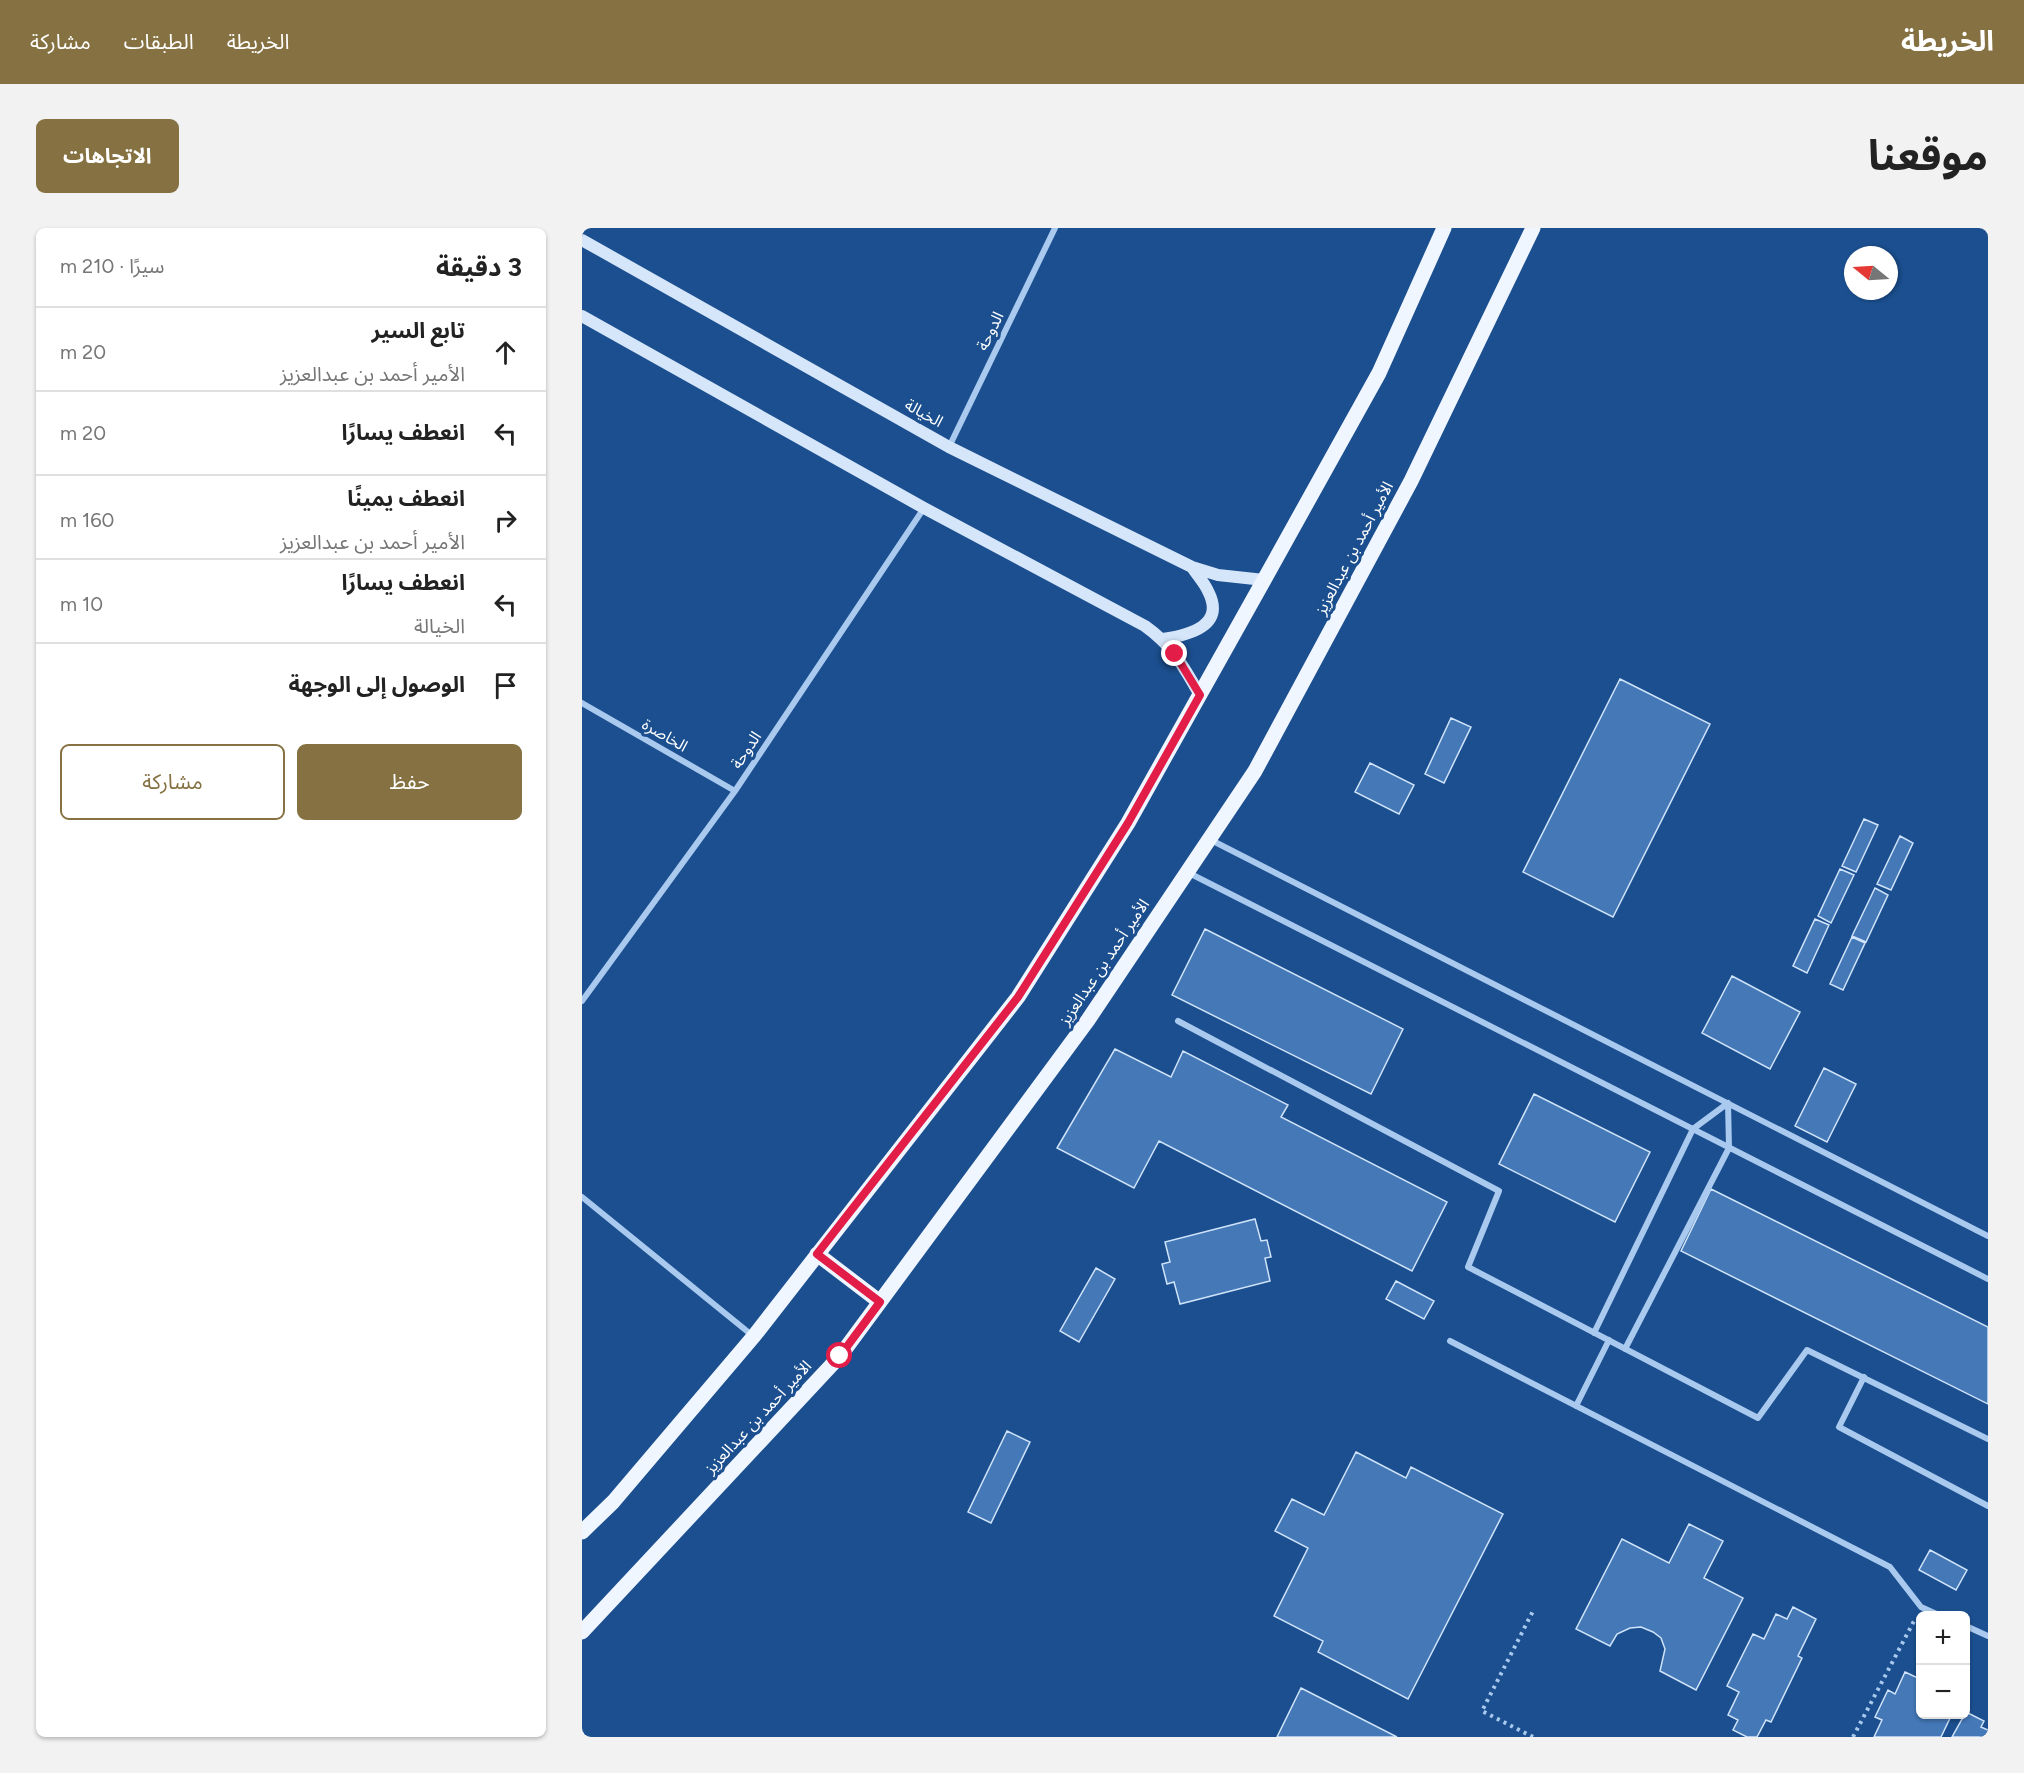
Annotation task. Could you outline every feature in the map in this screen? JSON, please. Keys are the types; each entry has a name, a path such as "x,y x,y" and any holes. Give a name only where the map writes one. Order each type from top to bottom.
{"main road":[{"path":"582,1532 613,1502 753,1336 1018,997 1128,823 1379,373 1444,228"},
{"name":"الأمير أحمد بن عبدالعزيز","path":"582,1632 840,1356 1088,1020 1255,771 1411,481 1533,228"},
{"path":"817,1254 880,1302"}],"street":[{"name":"الدوحة","path":"949,447 1055,228"},
{"name":"الخيالة","path":"582,240 949,447 1192,567 1237,578 1264,580"},
{"path":"582,315 924,508 1145,626 1163,639 1175,654 1200,695"},
{"name":"الدوحة","path":"582,1001 735,790 924,508"},
{"path":"1163,639 1196,631 1207,624 1212,612 1208,590 1192,567"},
{"name":"الخاصرة","path":"582,703 735,790"},
{"path":"1209,839 1988,1236"},
{"path":"1187,872 1988,1279"},
{"path":"1178,1021 1499,1191 1468,1267 1758,1418 1807,1350 1988,1439"},
{"path":"1594,1333 1693,1129 1728,1103"},
{"path":"1625,1349 1730,1148 1728,1103"},
{"path":"582,1197 753,1336"},
{"path":"1576,1406 1609,1340"},
{"path":"1449,1341 1890,1567 1921,1607 1930,1611"},
{"path":"1864,1377 1839,1427 1988,1506"},
{"path":"1970,1628 1988,1636"}],"path":[{"path":"1853,1737 1921,1607"},
{"path":"1533,1611 1482,1711 1533,1737"}],"building":[{"path":"1620,679 1710,724 1613,917 1523,872"},
{"path":"1451,718 1471,727 1444,783 1425,774"},
{"path":"1370,763 1414,785 1399,814 1355,792"},
{"path":"1864,819 1878,825 1856,872 1842,866"},
{"path":"1900,836 1913,843 1891,890 1877,884"},
{"path":"1840,869 1854,875 1831,923 1818,916"},
{"path":"1875,888 1888,895 1866,942 1852,936"},
{"path":"1815,919 1829,925 1807,973 1793,966"},
{"path":"1205,929 1403,1029 1371,1094 1172,995"},
{"path":"1852,937 1865,943 1843,990 1830,984"},
{"path":"1732,976 1800,1012 1770,1069 1702,1033"},
{"path":"1115,1049 1171,1077 1183,1051 1288,1105 1281,1117 1447,1202 1412,1271 1159,1141 1134,1188 1057,1148"},
{"path":"1824,1068 1856,1084 1827,1142 1795,1126"},
{"path":"1534,1094 1650,1152 1615,1222 1499,1164"},
{"path":"1711,1189 1988,1327 1988,1404 1681,1251"},
{"path":"1255,1219 1261,1241 1267,1240 1271,1257 1265,1258 1270,1281 1180,1304 1174,1282 1167,1284 1162,1264 1170,1262 1165,1242"},
{"path":"1096,1268 1115,1279 1079,1342 1060,1331"},
{"path":"1396,1281 1434,1301 1424,1319 1386,1299"},
{"path":"1007,1431 1030,1442 991,1523 968,1512"},
{"path":"1356,1452 1406,1478 1411,1467 1503,1514 1408,1699 1318,1652 1323,1641 1274,1616 1308,1548 1275,1531 1292,1499 1324,1515"},
{"path":"1689,1524 1723,1541 1704,1578 1743,1598 1696,1690 1660,1671 1665,1649 1661,1638 1653,1632 1641,1627 1630,1628 1617,1634 1610,1646 1576,1629 1622,1539 1669,1563"},
{"path":"1930,1550 1967,1570 1956,1590 1919,1570"},
{"path":"1793,1607 1816,1619 1798,1656 1802,1658 1771,1722 1766,1720 1757,1737 1747,1737 1733,1730 1738,1720 1728,1715 1739,1692 1727,1686 1753,1634 1764,1639 1776,1614 1787,1619"},
{"path":"1905,1672 1916,1677 1916,1719 1950,1719 1941,1737 1874,1737 1882,1720 1875,1717 1888,1690 1895,1694"},
{"path":"1301,1688 1397,1737 1277,1737"},
{"path":"1970,1714 1984,1721 1981,1727 1988,1730 1988,1737 1952,1737 1962,1719 1970,1719"}],"route":[{"path":"840,1356 880,1302 817,1254 1018,997 1128,823 1200,695 1175,654"}]}
